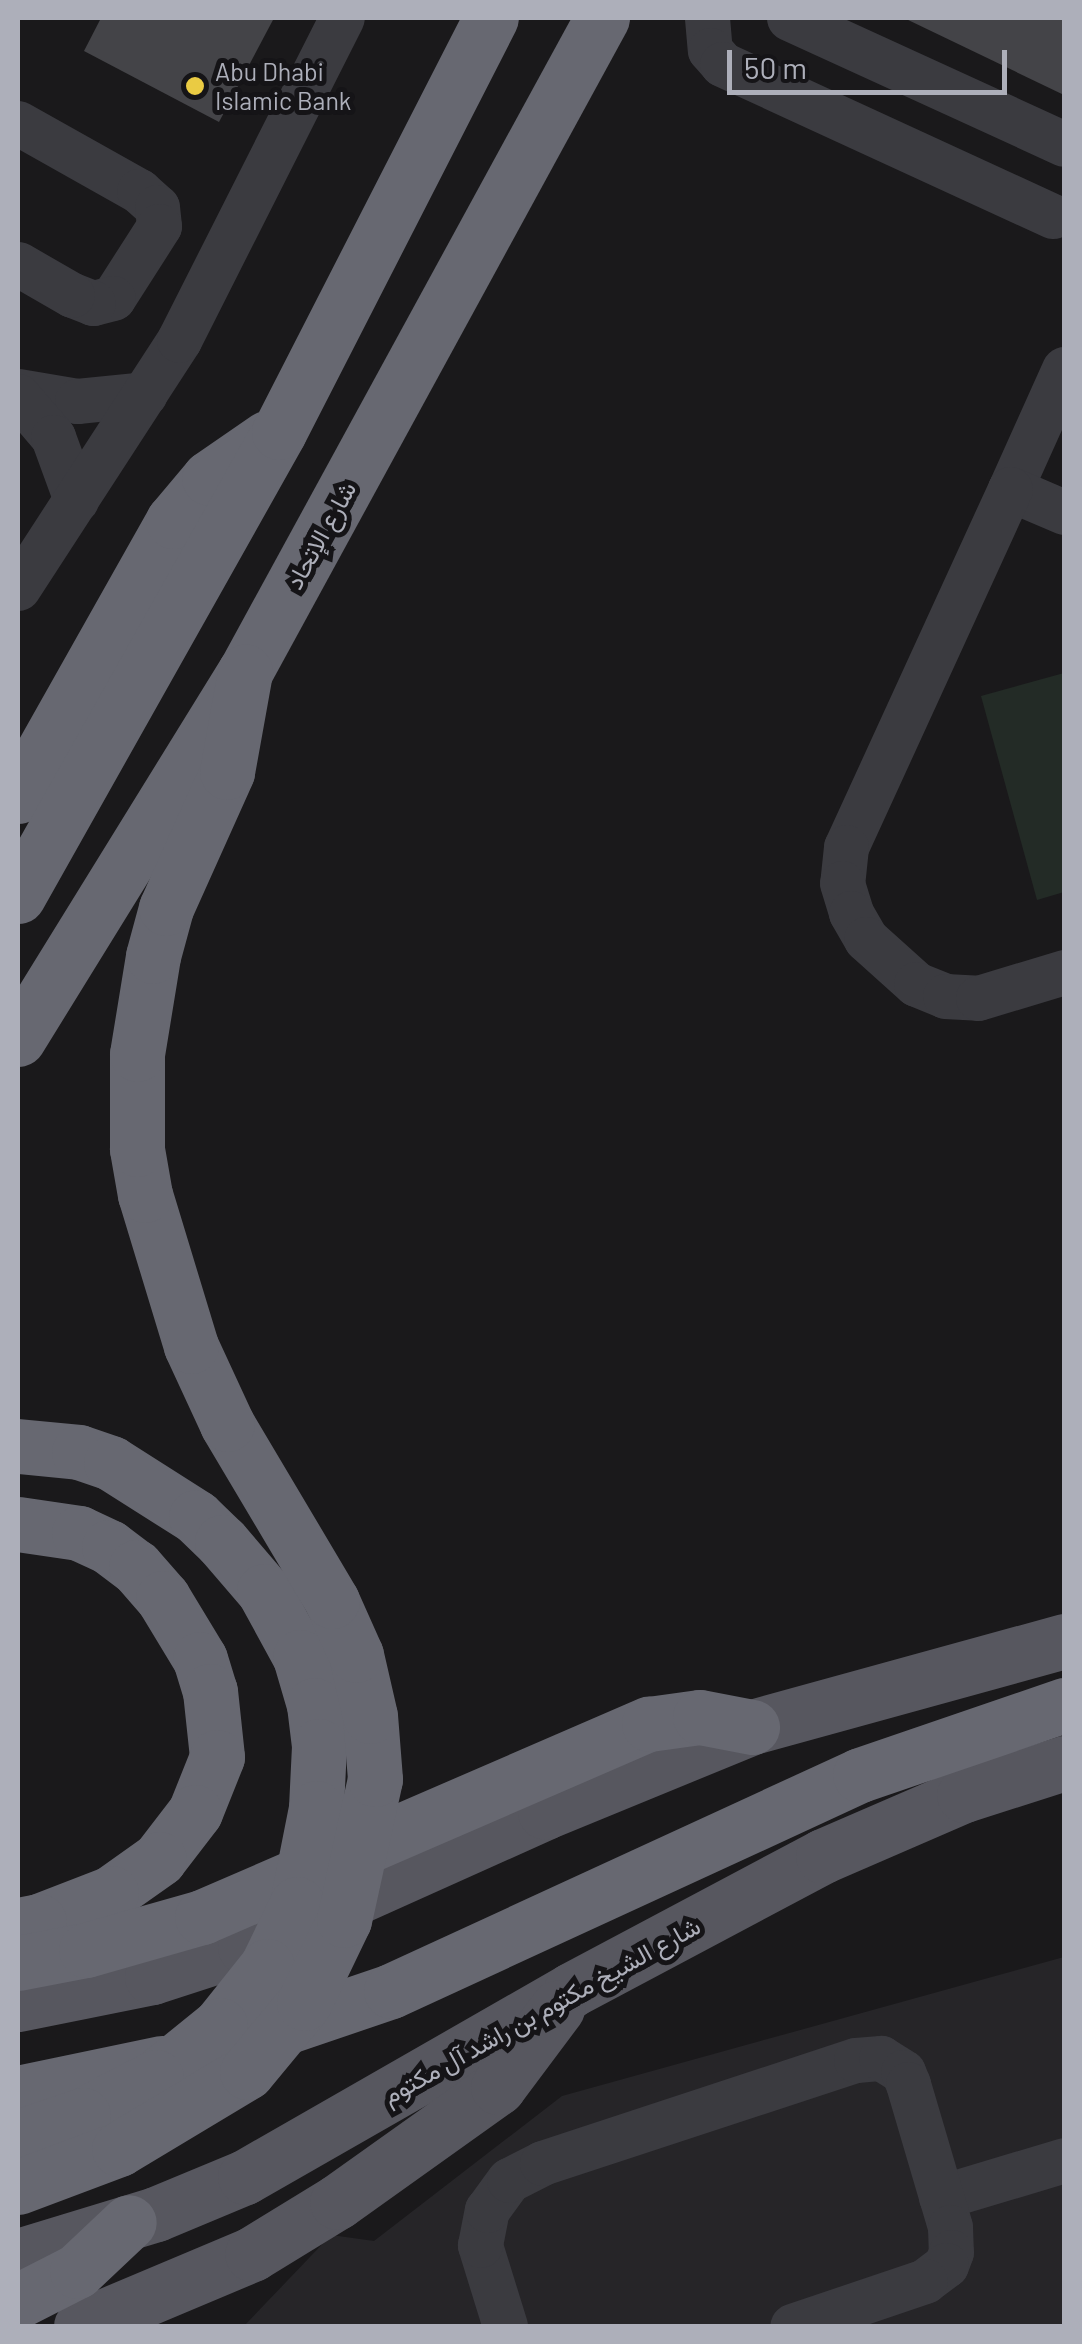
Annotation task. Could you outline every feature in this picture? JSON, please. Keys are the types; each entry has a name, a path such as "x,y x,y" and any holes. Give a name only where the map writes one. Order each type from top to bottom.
{"highway":[{"path":"18,896 279,432 490,18"},
{"name":"شارع الإتحاد","path":"18,1040 245,672 602,18"},
{"path":"18,796 173,521 209,478 279,432"},
{"path":"18,2186 79,2168 119,2149 246,2072 304,2003 344,1920 375,1779 370,1716 356,1656 332,1601 227,1424 190,1346 145,1195 138,1149 138,1054 153,956 166,908 227,772 245,672"},
{"path":"18,1446 79,1452 112,1463 196,1517 222,1542 264,1591 300,1657 314,1705 319,1746 316,1808 298,1904 267,1966 220,2025 156,2077 83,2115 18,2137"},
{"path":"18,1524 79,1533 109,1546 136,1566 164,1598 205,1675 216,1723 216,1757 195,1812 159,1859 111,1893 39,1921 18,1925"},
{"path":"18,2093 189,2057 391,1991 860,1775 1064,1705"},
{"path":"18,1962 101,1947 202,1917 649,1724 700,1717 752,1727"},
{"path":"18,2301 77,2272 129,2222"}],"main road":[{"path":"18,2004 152,1977 246,1947 545,1812 752,1727 1064,1641"},
{"name":"شارع الشيخ مكتوم بن راشد آل مكتوم","path":"18,2256 129,2222 245,2177 572,1990 823,1856 964,1796 1064,1763"},
{"path":"81,2326 252,2254 406,2154 498,2087 572,1990"}],"street":[{"path":"18,588 145,394 197,305 342,18"},
{"path":"707,18 710,50 722,64 1053,216"},
{"path":"789,18 1064,144"},
{"path":"18,123 138,191 157,207 159,226 113,298 93,303 18,264"},
{"path":"1064,369 846,847 842,883 851,913 866,939 916,984 945,996 978,998 1064,972"},
{"path":"18,394 77,401 145,394"},
{"path":"18,394 53,437 76,500"},
{"path":"1010,489 1064,512"},
{"path":"505,2326 480,2245 487,2210 509,2180 542,2163 856,2060 881,2058 903,2072 952,2240 946,2264 936,2274 792,2326"},
{"path":"941,2197 1064,2160"}],"shaded area":[{"path":"1064,673 1064,892 1037,900 981,696"},
{"path":"1064,1957 1064,2326 244,2326 331,2235 374,2241 562,2096"}],"building":[{"name":"Abu Dhabi Islamic Bank","path":"101,18 274,18 219,122 84,51"},
{"path":"904,18 1064,18 1064,95"}],"place":[{"name":"Abu Dhabi Islamic Bank","path":"195,86"}]}
